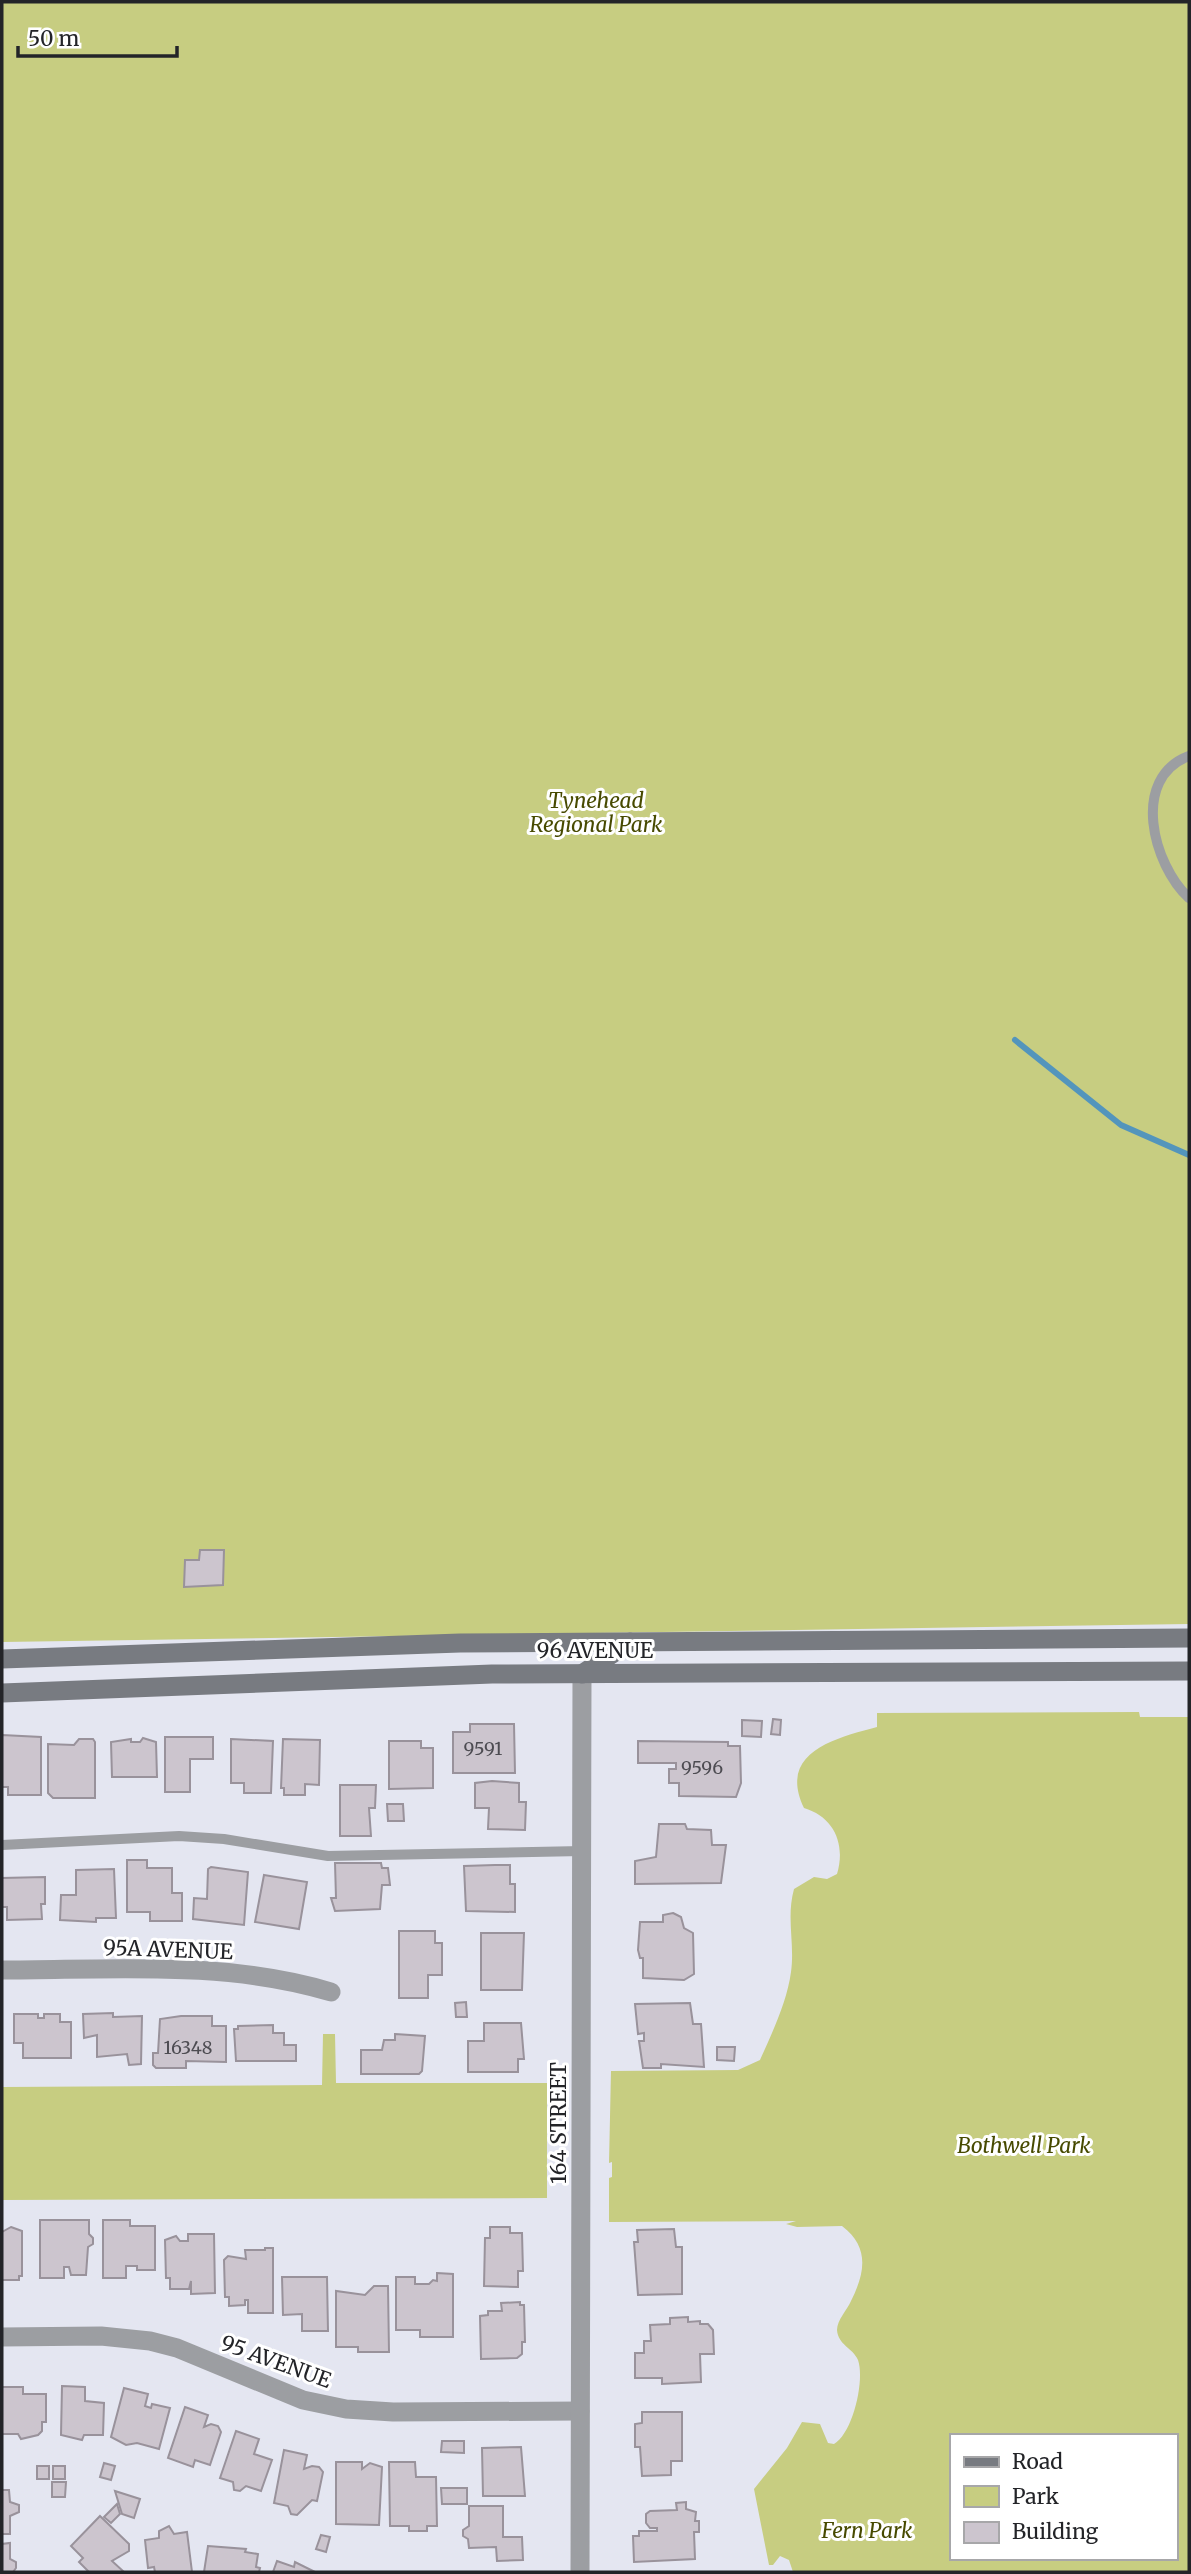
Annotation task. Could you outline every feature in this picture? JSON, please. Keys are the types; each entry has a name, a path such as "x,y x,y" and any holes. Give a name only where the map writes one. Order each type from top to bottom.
{"main road":[{"name":"96 AVENUE","path":"2,1659 460,1643 1189,1638"},
{"path":"582,1674 630,1642"},
{"name":"96 AVENUE","path":"2,1693 402,1676 1189,1671"}],"street":[{"name":"164 STREET","path":"580,2572 582,1674"},
{"name":"95A AVENUE","path":"2,1970 196,1972 297,1981 331,1992"},
{"name":"95 AVENUE","path":"2,2337 101,2336 150,2341 177,2348 303,2400 346,2409 580,2411"}],"lane":[{"path":"1189,756 1173,762 1155,785 1154,816 1158,844 1175,885 1189,898"},
{"path":"2,1845 179,1836 224,1839 328,1856 582,1852"}],"green space":[{"name":"Tynehead Regional Park","path":"2,2 1189,2 1189,1624 2,1642"},
{"name":"Bothwell Park","path":"1139,1712 1140,1717 1189,1717 1189,2572 793,2572 789,2560 780,2556 773,2565 769,2565 754,2489 787,2448 802,2422 820,2424 828,2443 834,2444 847,2429 856,2405 860,2380 858,2360 840,2339 837,2330 862,2271 861,2252 857,2243 842,2226 797,2227 786,2224 796,2221 609,2222 609,2178 612,2177 612,2162 609,2163 611,2071 738,2070 760,2060 789,1983 794,1889 814,1877 827,1879 837,1874 839,1863 838,1842 830,1825 814,1812 804,1808 798,1789 798,1773 804,1761 815,1751 844,1736 877,1727 877,1713"},
{"path":"323,2034 335,2034 336,2083 547,2083 547,2198 2,2200 2,2087 322,2085"}],"building":[{"path":"200,1550 224,1550 223,1585 184,1587 185,1560 199,1560"},
{"path":"773,1719 781,1720 780,1735 771,1734"},
{"path":"742,1720 762,1721 761,1737 742,1736"},
{"path":"470,1724 514,1724 515,1773 453,1773 453,1732 470,1732"},
{"path":"2,1735 41,1737 41,1795 8,1795 8,1787 2,1787"},
{"path":"165,1737 213,1737 213,1759 190,1759 190,1792 165,1792"},
{"path":"143,1738 156,1742 157,1777 112,1777 111,1742 131,1739 131,1742 140,1742"},
{"path":"79,1739 93,1739 95,1742 95,1798 53,1798 48,1793 48,1744 74,1745"},
{"path":"231,1739 273,1741 271,1793 244,1793 244,1783 231,1783"},
{"path":"283,1739 320,1740 319,1785 305,1784 305,1795 284,1795 284,1788 281,1788"},
{"path":"389,1741 421,1741 421,1748 433,1748 433,1788 389,1789"},
{"path":"638,1741 728,1742 728,1746 740,1746 741,1783 736,1797 679,1796 679,1783 669,1783 669,1769 676,1769 676,1763 638,1763"},
{"path":"475,1783 519,1783 519,1802 526,1802 525,1830 488,1829 489,1808 475,1808"},
{"path":"340,1785 376,1785 375,1808 369,1808 371,1836 340,1836"},
{"path":"387,1804 403,1804 404,1821 388,1821"},
{"path":"659,1824 685,1824 687,1829 711,1830 712,1845 726,1845 721,1883 635,1884 635,1861 656,1857"},
{"path":"127,1860 147,1860 147,1868 172,1868 172,1893 182,1893 182,1921 150,1921 150,1912 127,1912"},
{"path":"335,1863 381,1863 382,1868 388,1868 390,1885 382,1885 380,1909 335,1911 331,1898 336,1898"},
{"path":"510,1865 510,1884 515,1884 515,1912 466,1911 464,1866"},
{"path":"211,1867 248,1872 244,1925 193,1919 194,1898 207,1899 208,1869"},
{"path":"114,1869 116,1918 96,1918 96,1922 60,1920 61,1895 76,1895 76,1870"},
{"path":"264,1875 307,1882 299,1929 255,1922"},
{"path":"45,1877 42,1919 7,1920 7,1907 2,1907 2,1878"},
{"path":"673,1913 681,1917 684,1928 693,1933 694,1974 684,1980 643,1978 643,1958 640,1958 638,1950 640,1922 663,1922 663,1915"},
{"path":"399,1931 435,1931 435,1943 442,1943 442,1975 428,1975 428,1998 399,1998"},
{"path":"481,1933 524,1933 522,1990 481,1990"},
{"path":"466,2002 467,2017 456,2017 455,2003"},
{"path":"690,2003 693,2024 701,2024 704,2067 661,2064 661,2068 643,2068 639,2041 644,2041 644,2033 638,2034 635,2004"},
{"path":"113,2013 113,2017 142,2016 141,2064 129,2065 127,2054 97,2057 97,2035 84,2038 83,2014"},
{"path":"14,2014 38,2014 38,2018 44,2018 44,2014 60,2014 60,2022 71,2022 71,2058 23,2058 23,2043 14,2043"},
{"path":"212,2016 212,2026 226,2026 226,2062 186,2061 186,2068 156,2068 153,2065 153,2053 158,2053 160,2019"},
{"path":"484,2023 521,2023 524,2059 518,2059 518,2072 468,2072 468,2041 484,2041"},
{"path":"273,2025 273,2033 284,2033 284,2045 296,2045 296,2061 236,2061 234,2029 238,2029 238,2026"},
{"path":"395,2034 425,2036 422,2071 419,2074 361,2074 361,2050 382,2050 384,2040 395,2040"},
{"path":"717,2047 735,2047 734,2061 717,2060"},
{"path":"40,2220 89,2220 89,2234 93,2238 93,2244 88,2247 86,2275 71,2275 69,2267 64,2267 64,2278 40,2278"},
{"path":"103,2220 130,2220 130,2226 155,2226 155,2270 137,2270 137,2266 126,2266 126,2278 103,2278"},
{"path":"11,2227 22,2231 22,2276 19,2276 19,2280 2,2280 2,2232"},
{"path":"490,2227 510,2227 510,2233 522,2233 523,2271 518,2271 518,2287 484,2286 485,2238 490,2238"},
{"path":"674,2229 676,2247 682,2247 682,2294 638,2295 634,2242 638,2242 637,2230"},
{"path":"188,2234 214,2234 215,2293 191,2294 191,2281 189,2289 170,2289 170,2278 166,2278 165,2240 176,2236 180,2241 188,2241"},
{"path":"273,2248 273,2313 248,2313 248,2300 245,2300 245,2305 229,2306 229,2297 225,2297 224,2260 228,2256 246,2259 245,2250"},
{"path":"437,2273 453,2274 453,2337 420,2337 420,2330 396,2330 396,2277 415,2277 415,2284 429,2284 433,2280 437,2281"},
{"path":"282,2277 327,2277 328,2331 302,2331 302,2314 283,2315"},
{"path":"374,2286 388,2286 389,2352 358,2352 358,2347 336,2347 336,2291 365,2295"},
{"path":"520,2302 520,2305 524,2305 525,2342 522,2342 522,2354 517,2358 481,2359 480,2316 488,2315 488,2311 502,2311 501,2303"},
{"path":"688,2317 688,2322 700,2321 700,2324 708,2324 713,2330 714,2354 700,2354 701,2382 662,2384 662,2378 635,2378 635,2353 644,2353 644,2341 651,2341 650,2325 670,2324 670,2318"},
{"path":"62,2386 85,2387 85,2401 104,2403 103,2435 84,2435 82,2440 61,2435"},
{"path":"2,2387 23,2387 23,2394 46,2394 46,2422 42,2422 42,2431 38,2435 21,2439 18,2434 2,2434"},
{"path":"124,2388 148,2394 145,2406 151,2408 152,2404 170,2408 159,2449 137,2443 126,2445 111,2437"},
{"path":"185,2407 208,2415 204,2427 211,2424 218,2426 221,2432 210,2465 195,2460 193,2467 168,2458"},
{"path":"642,2412 682,2412 682,2461 671,2461 671,2475 642,2476 640,2447 635,2447 635,2424 642,2423"},
{"path":"236,2431 259,2439 254,2454 272,2460 261,2491 246,2486 240,2491 234,2490 233,2482 220,2478"},
{"path":"442,2441 464,2441 464,2453 441,2452"},
{"path":"521,2447 525,2496 483,2496 482,2448"},
{"path":"284,2450 307,2455 304,2469 319,2467 323,2472 317,2501 312,2500 297,2515 291,2514 288,2506 274,2503"},
{"path":"336,2462 362,2462 362,2469 370,2463 382,2467 379,2525 336,2524"},
{"path":"389,2462 415,2462 416,2477 436,2477 437,2526 427,2526 427,2531 409,2531 409,2526 390,2526"},
{"path":"104,2463 115,2466 111,2480 100,2477"},
{"path":"37,2466 49,2466 49,2479 37,2479"},
{"path":"53,2466 65,2466 65,2479 53,2479"},
{"path":"52,2482 66,2482 65,2497 52,2497"},
{"path":"441,2488 467,2488 467,2504 442,2504"},
{"path":"2,2490 9,2490 10,2502 19,2505 19,2512 10,2516 10,2534 2,2534"},
{"path":"115,2491 140,2499 134,2518 122,2514"},
{"path":"686,2502 686,2509 696,2512 695,2521 699,2521 699,2532 694,2532 695,2559 634,2562 633,2536 639,2536 639,2531 657,2531 657,2528 650,2528 646,2523 646,2514 650,2511 677,2510 676,2503"},
{"path":"117,2504 120,2514 111,2523 104,2517"},
{"path":"469,2506 503,2506 503,2537 522,2537 523,2560 497,2561 496,2547 469,2548 463,2530 469,2526"},
{"path":"100,2516 129,2544 129,2551 112,2561 124,2572 89,2572 79,2562 83,2558 71,2546"},
{"path":"169,2526 174,2534 187,2532 192,2572 155,2572 154,2567 148,2568 145,2540 159,2538 159,2531"},
{"path":"321,2535 330,2537 326,2552 316,2549"},
{"path":"10,2543 10,2559 16,2562 16,2568 13,2572 2,2572 2,2544"},
{"path":"208,2546 246,2549 245,2552 258,2554 256,2567 260,2568 259,2572 204,2572"},
{"path":"277,2561 294,2567 295,2562 315,2572 273,2572"}],"waterway":[{"path":"1015,1040 1121,1125 1189,1155"}],"park label":[{"name":"Fern Park","path":"867,2531"}]}
